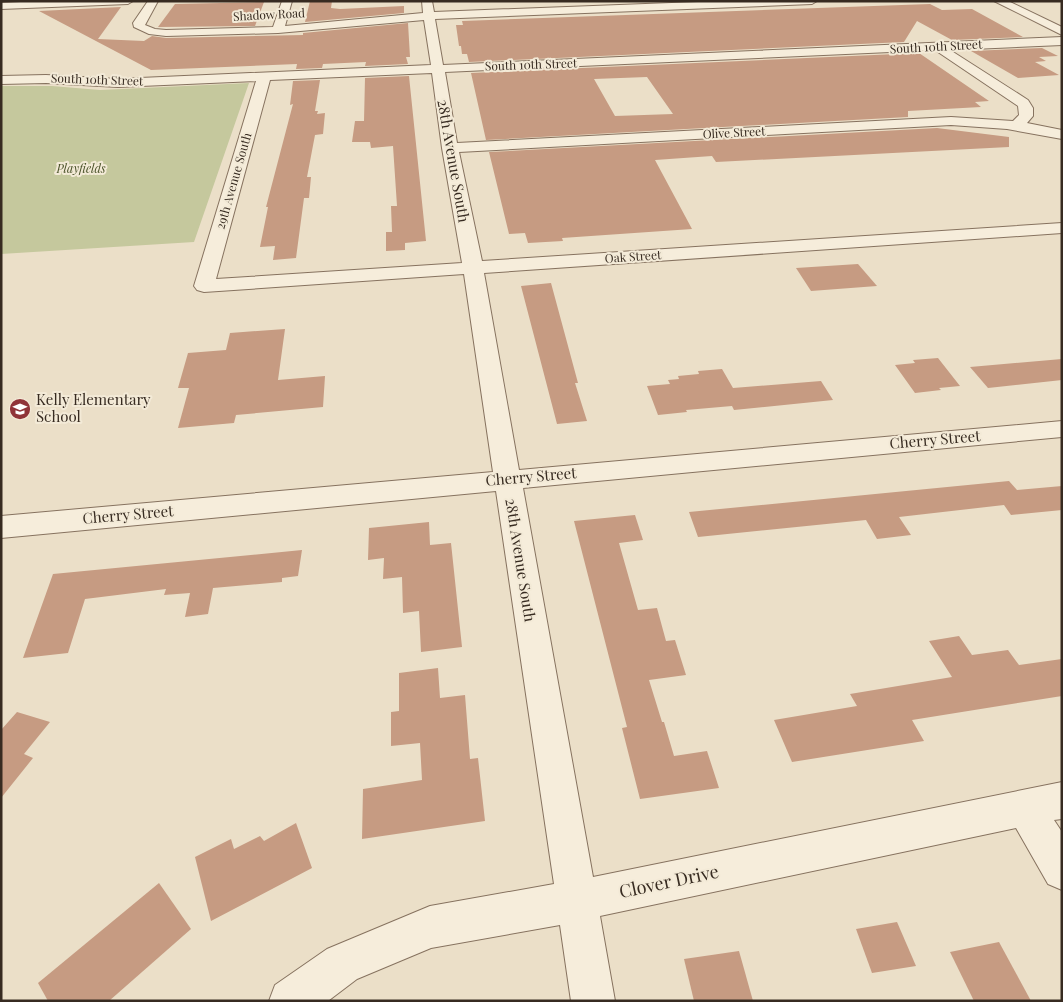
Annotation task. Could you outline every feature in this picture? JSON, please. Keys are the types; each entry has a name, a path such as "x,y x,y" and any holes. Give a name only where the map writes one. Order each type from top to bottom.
{"street":[{"path":"1,6 128,1"},
{"name":"Shadow Road","path":"153,1 139,23 140,27 153,32 183,33 278,30 428,8 812,1"},
{"path":"278,30 287,1"},
{"path":"999,1 1062,32"},
{"name":"28th Avenue South","path":"428,8 450,148 473,267 593,1001"},
{"name":"South 10th Street","path":"1,80 46,79 118,83 1062,41"},
{"path":"938,47 1015,95 1026,108 1026,116 1017,125"},
{"name":"29th Avenue South","path":"204,286 264,77"},
{"name":"Olive Street","path":"450,148 951,121 978,121 1017,125 1062,135"},
{"name":"Oak Street","path":"204,286 1062,228"},
{"name":"Cherry Street","path":"2,528 1062,429"},
{"path":"1044,804 1062,870"},
{"name":"Clover Drive","path":"291,1001 342,964 430,927 576,901 1044,804"}],"green space":[{"name":"Playfields","path":"249,83 194,242 1,254 1,86 52,86 100,90"}],"building":[{"path":"310,1 332,1 331,8 340,9 404,6 404,13 305,22"},
{"path":"264,2 255,26 158,27 175,4"},
{"path":"930,4 942,10 972,9 1023,37 952,40 917,21 904,42 469,62 467,54 462,54 461,46 459,46 456,25 463,25 462,21"},
{"path":"121,7 98,39 144,41 152,36 166,38 303,35 303,33 408,23 410,57 406,57 408,64 365,66 366,62 323,64 322,68 296,69 297,64 151,70 39,11"},
{"path":"1042,48 1058,56 1039,57 1046,61 1035,62 1059,75 1018,78 971,51"},
{"path":"919,53 989,101 975,102 981,107 908,111 908,117 486,140 471,73","holes":["647,77 673,114 615,116 594,79"]},
{"path":"409,76 426,241 405,243 405,250 386,251 386,232 392,232 391,206 397,206 393,146 371,148 370,142 352,142 355,121 364,121 365,78"},
{"path":"320,80 315,111 318,111 317,114 325,113 323,134 315,135 307,177 311,177 309,198 304,198 296,258 273,260 275,246 260,247 268,207 266,207 293,104 290,105 293,81"},
{"path":"937,128 1009,137 1009,147 716,162 712,156 655,160 692,229 562,238 563,241 528,243 525,233 509,234 489,152"},
{"path":"858,264 877,286 811,291 796,268"},
{"path":"551,283 578,383 575,383 587,421 557,424 521,286"},
{"path":"285,329 278,380 325,376 323,407 236,415 234,423 178,428 189,388 178,388 188,353 226,350 230,333"},
{"path":"938,358 960,386 915,393 895,365 915,363 913,360"},
{"path":"1062,359 1062,380 988,388 970,367"},
{"path":"722,369 733,388 821,381 833,400 734,410 732,406 686,410 687,412 658,415 647,386 670,384 668,380 679,379 678,376 699,374 698,371"},
{"path":"1009,481 1017,490 1062,486 1062,510 1011,515 1004,505 899,517 911,535 877,539 866,520 698,537 689,512"},
{"path":"635,515 643,540 619,543 638,610 657,608 666,641 675,640 686,675 649,680 674,756 707,751 719,788 640,799 622,728 627,727 574,521"},
{"path":"429,522 430,545 451,543 462,647 421,652 419,611 403,613 402,577 383,579 384,558 368,560 369,528"},
{"path":"302,550 298,576 282,578 282,582 213,588 208,614 185,617 190,593 164,595 166,589 85,599 68,653 23,658 53,574"},
{"path":"959,636 972,655 1008,650 1019,665 1062,659 1062,696 912,720 924,741 792,762 774,720 857,706 850,694 952,677 929,641"},
{"path":"438,668 440,698 465,695 470,759 478,758 485,821 362,839 363,789 422,780 420,743 391,746 391,712 399,711 399,673"},
{"path":"17,712 50,722 24,754 33,758 1,798 1,730"},
{"path":"296,823 312,868 211,921 195,857 231,839 234,849 260,836 264,841"},
{"path":"159,883 191,929 109,1001 48,1001 38,983"},
{"path":"897,922 916,966 872,973 856,929"},
{"path":"999,942 1031,1001 974,1001 950,952"},
{"path":"739,951 753,1001 694,1001 684,959"}],"place":[{"name":"Kelly Elementary School","path":"20,409"}]}
